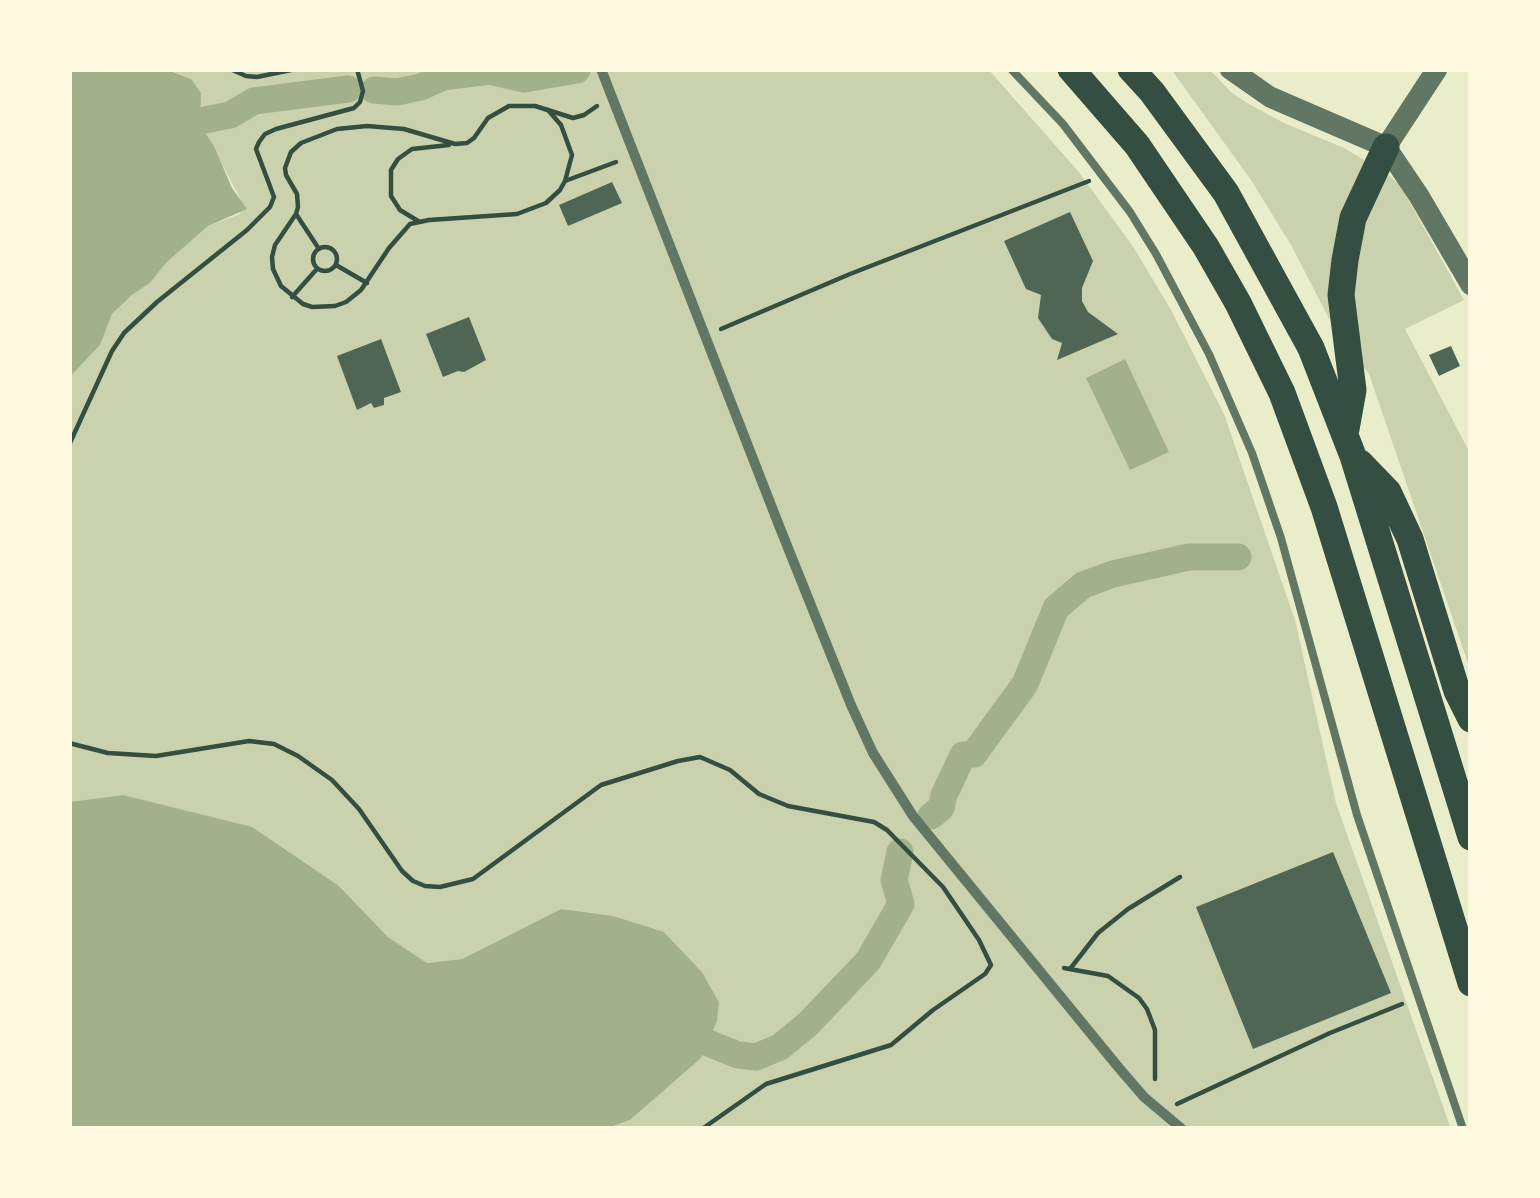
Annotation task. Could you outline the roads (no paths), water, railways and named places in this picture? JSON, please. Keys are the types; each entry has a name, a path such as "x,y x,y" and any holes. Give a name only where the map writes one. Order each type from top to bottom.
{"highway":[{"path":"1072,69 1137,146 1206,247 1282,393 1324,507 1471,983"},
{"path":"1131,69 1226,193 1311,349 1349,444 1471,837"},
{"path":"1386,146 1353,218 1345,260 1341,295 1353,390 1349,444 1388,492 1410,539 1457,691 1471,719"}],"street":[{"path":"601,69 873,753 913,816 1150,1102 1182,1129"},
{"path":"1230,69 1270,97 1386,146 1471,285"},
{"path":"1386,146 1437,69"}],"lane":[{"path":"1011,69 1063,124 1130,212 1209,354 1252,453 1281,538 1357,815 1462,1129"},
{"path":"1342,821 1357,815"}],"waterway":[{"path":"374,90 397,92 443,77 490,71 524,79 577,70"},
{"path":"200,121 230,115 254,101 348,89"},
{"path":"931,816 941,808 963,755 974,754 1025,684 1056,608 1083,585 1189,557 1238,557"},
{"path":"708,1043 756,1057 780,1047 808,1024 868,961 901,904 894,880 900,852"}]}
